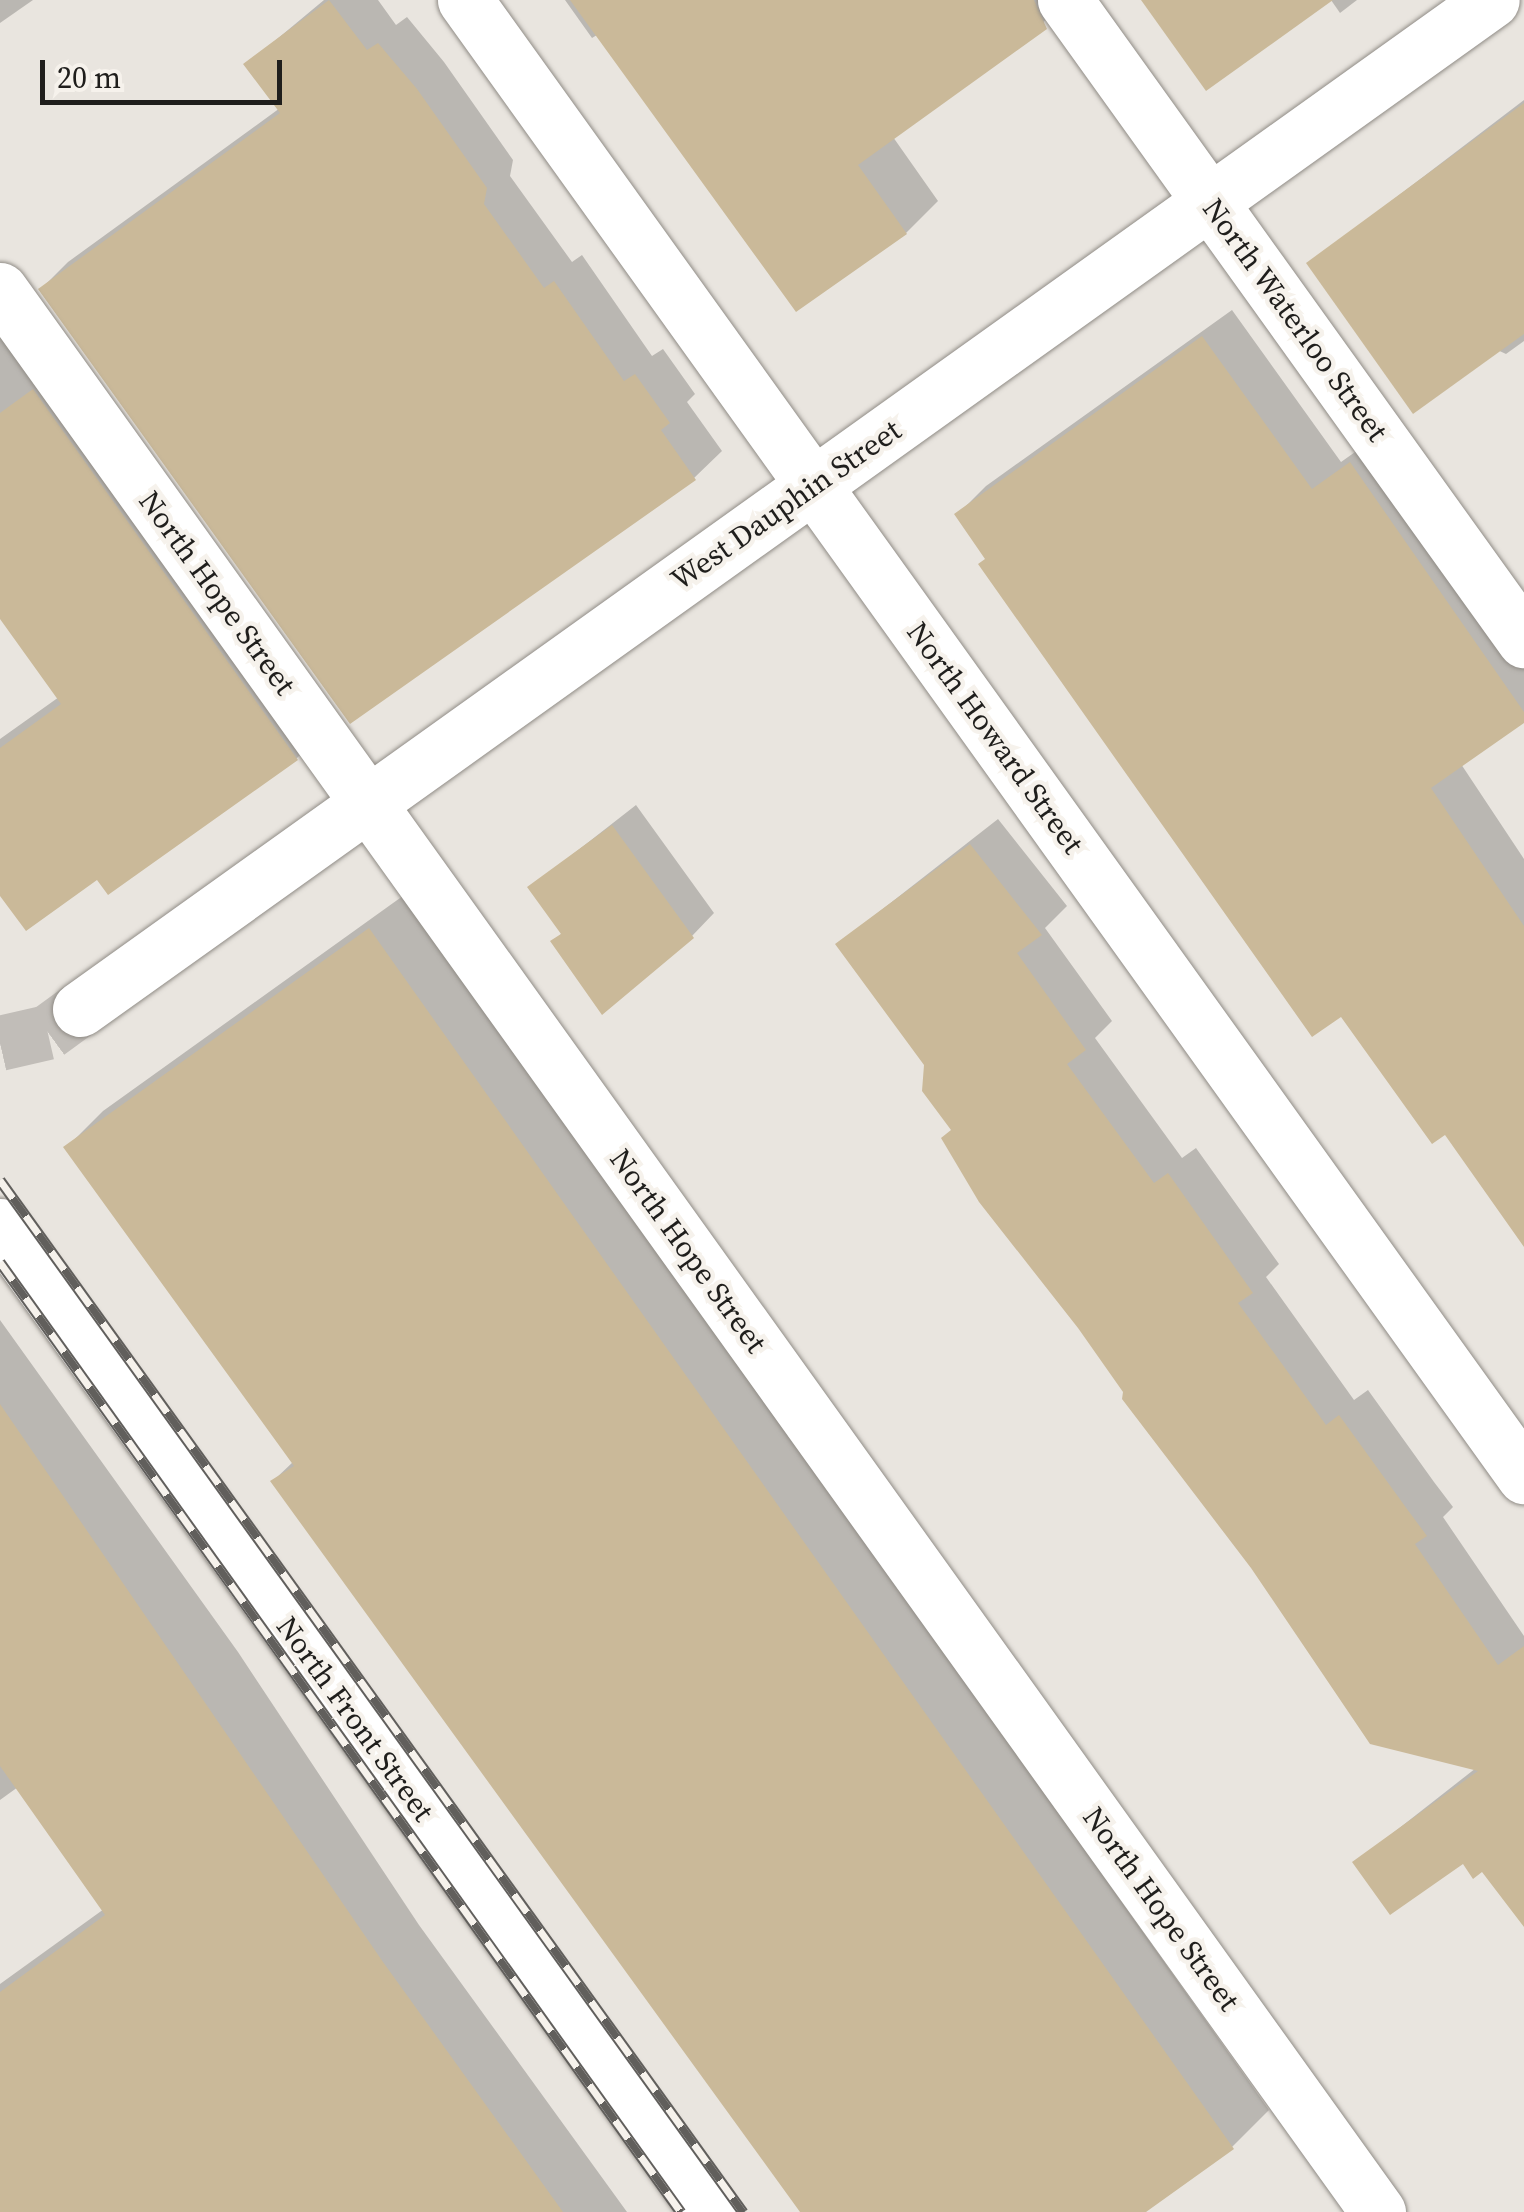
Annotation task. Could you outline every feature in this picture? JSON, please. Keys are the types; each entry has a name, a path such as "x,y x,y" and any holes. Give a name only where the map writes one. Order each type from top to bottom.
{"street":[{"name":"North Howard Street","path":"466,0 1524,1476"},
{"name":"North Waterloo Street","path":"1065,0 1524,640"},
{"name":"West Dauphin Street","path":"80,1008 1492,0"},
{"name":"North Hope Street","path":"0,290 1378,2212"},
{"name":"North Front Street","path":"0,1226 710,2212"}],"building":[{"path":"329,0 367,50 378,43 417,89 487,188 484,204 544,288 554,281 624,381 635,374 670,423 661,430 696,480 350,724 38,289 280,113 243,64"},
{"path":"570,0 1034,0 1047,29 858,165 907,234 796,312"},
{"path":"1141,0 1333,0 1206,91"},
{"path":"1524,103 1524,334 1413,414 1306,263"},
{"path":"1202,336 1312,489 1350,462 1524,712 1524,723 1431,788 1524,926 1524,1247 1445,1135 1432,1144 1341,1017 1312,1037 978,564 985,559 954,514"},
{"path":"33,389 298,760 108,895 97,880 26,931 0,896 0,748 61,704 0,619 0,413"},
{"path":"612,825 694,938 602,1015 550,941 561,934 527,887"},
{"path":"970,844 1042,935 1017,953 1086,1050 1067,1064 1154,1183 1168,1173 1253,1293 1238,1303 1326,1425 1339,1415 1427,1536 1415,1544 1498,1665 1524,1646 1524,1927 1482,1872 1473,1879 1463,1864 1390,1915 1352,1862 1478,1771 1370,1744 1251,1568 1122,1399 1123,1392 1078,1328 979,1202 941,1138 951,1130 922,1091 924,1065 835,944"},
{"path":"369,928 1234,2149 1146,2212 800,2212 270,1481 294,1466 63,1147"},
{"path":"0,1404 383,1962 563,2212 0,2212 0,1992 105,1915 0,1766"}],"tunnel":[{"path":"0,1043 48,1032 80,1009"}],"railway":[{"path":"0,1180 743,2212"},
{"path":"0,1262 681,2212"}]}
